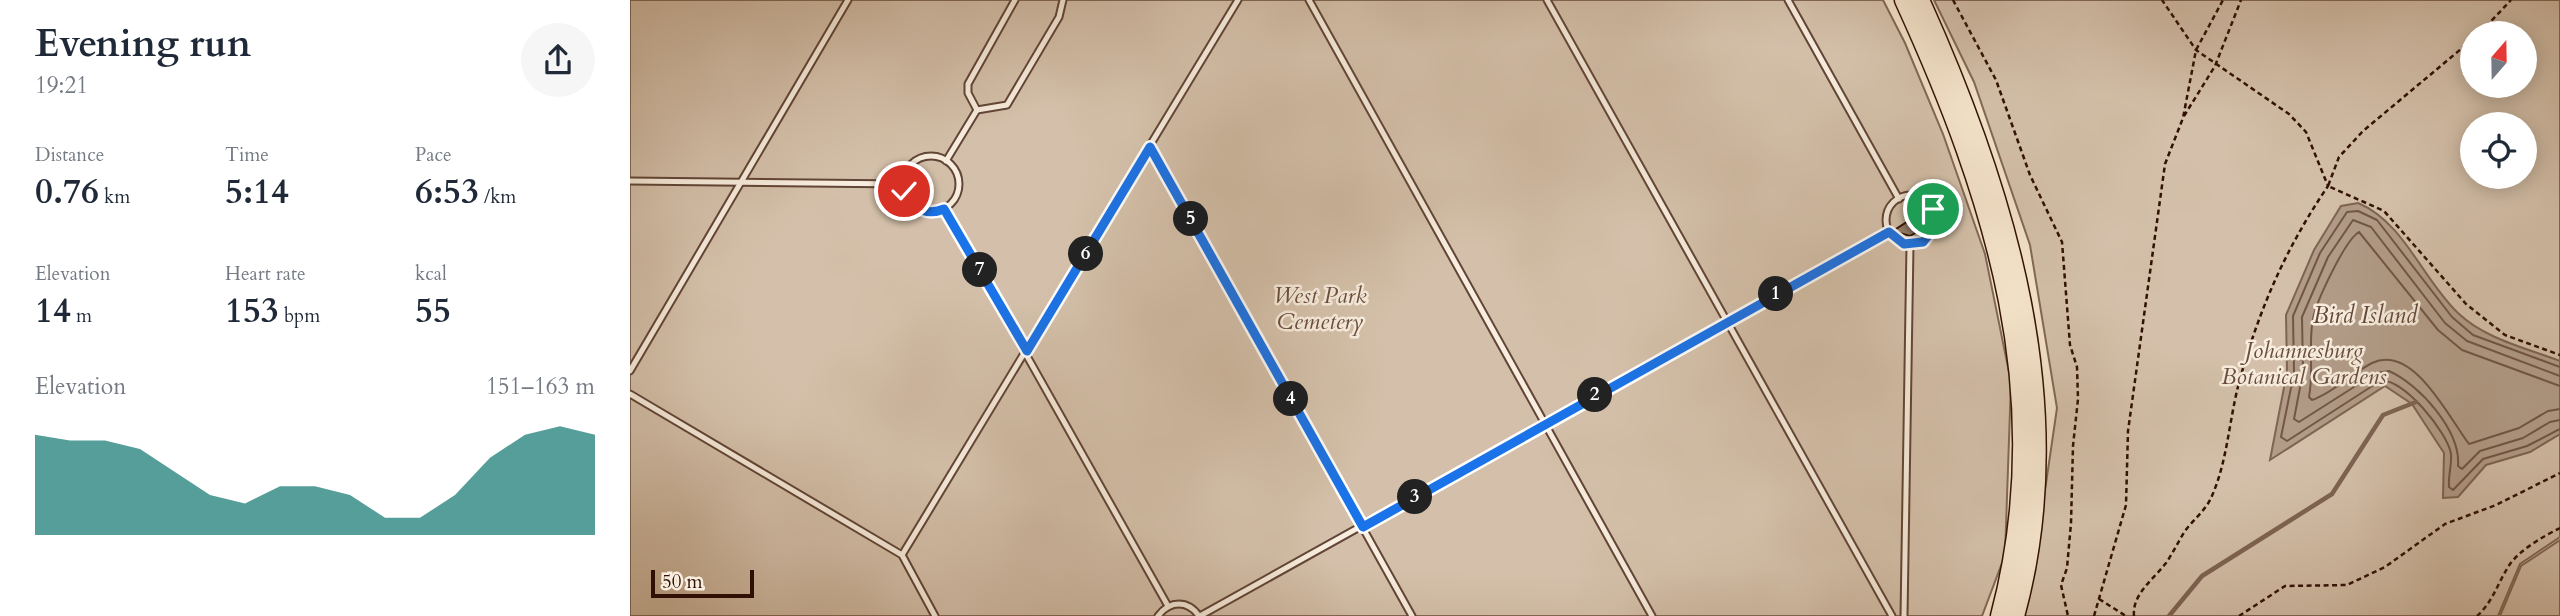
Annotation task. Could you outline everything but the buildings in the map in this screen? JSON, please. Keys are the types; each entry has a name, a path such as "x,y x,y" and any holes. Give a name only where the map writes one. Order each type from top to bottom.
{"main road":[{"path":"1904,0 1974,166 2013,317 2020,384 2021,486 2015,556 2000,616"},
{"path":"1920,0 1970,118 1993,184 2024,313 2034,383 2035,467 2028,554 2015,616"}],"lane":[{"path":"630,371 848,0"},
{"path":"977,110 968,93 968,84 1015,0"},
{"path":"977,110 998,109 1007,105 1059,17 1063,0"},
{"path":"902,555 1238,0"},
{"path":"1309,0 1652,616"},
{"path":"1548,0 1892,616"},
{"path":"1787,0 1899,198"},
{"path":"946,161 977,110"},
{"path":"1150,147 1412,616"},
{"path":"932,157 946,161 956,171 959,185 955,199 944,209 930,212 917,208 906,198 903,184 907,170 918,160 932,157"},
{"path":"630,181 903,184"},
{"path":"1918,197 1929,203 1935,215 1934,228 1928,239 1910,245 1898,242 1889,232 1887,213 1899,198 1918,197"},
{"path":"944,209 1027,351 1167,607"},
{"path":"1158,616 1167,607 1185,605 1200,616 1889,232"},
{"path":"1904,616 1910,245"},
{"path":"630,394 902,555 935,616"}],"path":[{"path":"1953,0 1996,80 2030,176 2062,242 2070,345 2077,367 2078,399 2067,568 2061,585 2067,616"},
{"path":"2162,0 2196,50 2215,66 2281,109 2306,132 2328,186 2384,211 2466,304 2505,335 2560,355"},
{"path":"2183,118 2196,50 2223,0"},
{"path":"2094,616 2126,505 2128,431 2165,164 2183,118 2215,66 2241,0"},
{"path":"2491,21 2511,0"},
{"path":"2134,616 2133,606 2142,591 2166,563 2186,530 2211,499 2218,479 2239,381 2265,302 2295,234 2328,186 2339,157 2364,131 2460,50"},
{"path":"2239,616 2285,586 2347,585 2385,567 2445,524 2496,505 2560,472"},
{"path":"2477,616 2495,593 2512,562 2544,536 2560,528"},
{"path":"2099,599 2126,616"}],"green space":[{"name":"West Park Cemetery","path":"630,0 1883,0 1905,43 1943,134 1985,254 2011,382 2005,555 1982,616 630,616"},
{"name":"Johannesburg Botanical Gardens","path":"1934,0 2560,0 2560,537 2520,564 2498,616 2022,616 2036,552 2057,408 2030,245 1974,82"},
{"path":"2560,540 2560,616 2500,616 2521,566"}],"water":[{"name":"Bird Island","path":"2358,203 2374,212 2401,237 2446,300 2469,322 2506,342 2560,361 2560,434 2530,452 2486,465 2458,497 2443,498 2444,453 2412,404 2385,386 2270,460 2287,372 2286,315 2314,250 2341,206"}],"waterway":[{"path":"2169,616 2202,576 2332,494 2383,415 2416,402"}],"route":[{"path":"904,191 911,204 923,211 938,212 944,209 1027,351 1150,147 1363,527 1545,422 1889,232 1898,242 1904,244 1916,245 1923,242 1934,228 1936,221 1933,209"}]}
